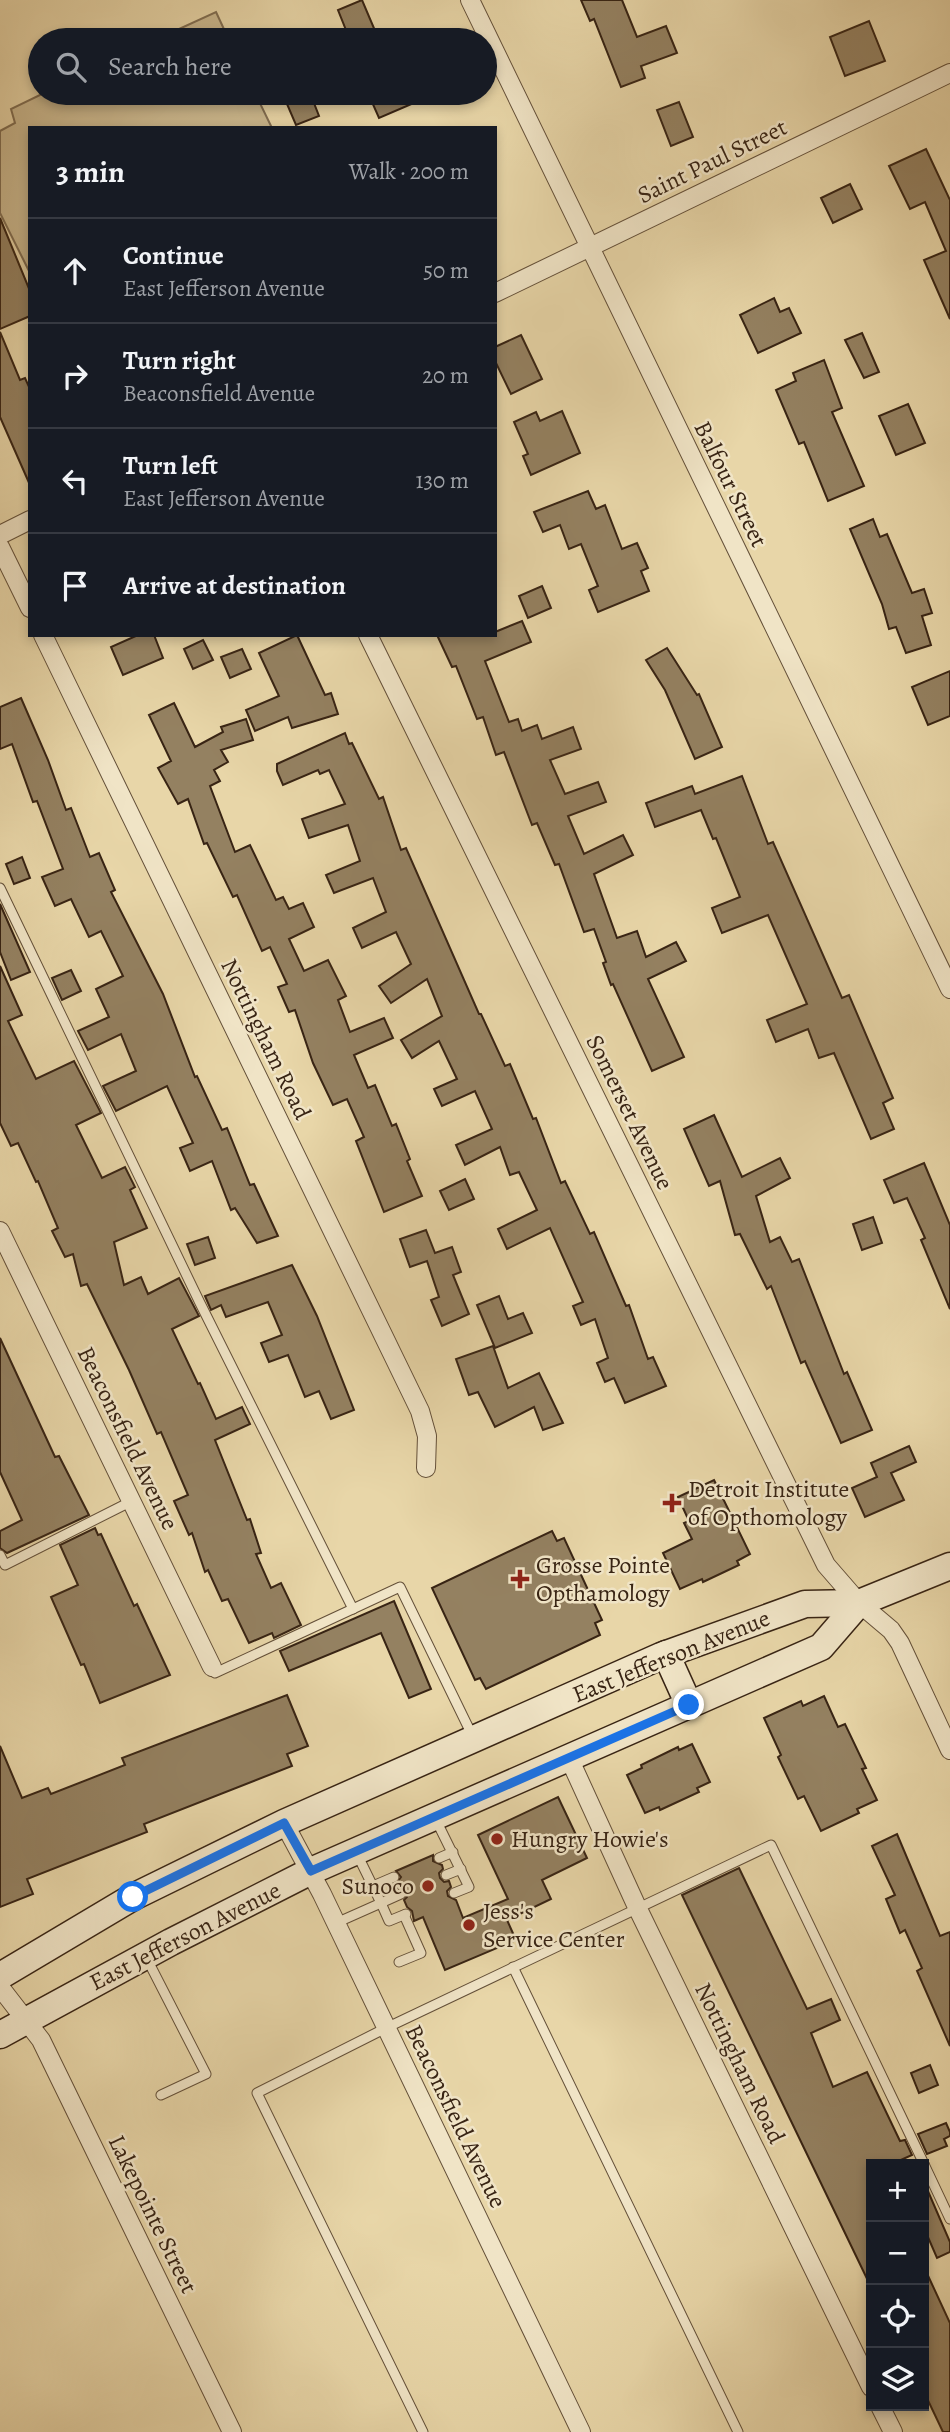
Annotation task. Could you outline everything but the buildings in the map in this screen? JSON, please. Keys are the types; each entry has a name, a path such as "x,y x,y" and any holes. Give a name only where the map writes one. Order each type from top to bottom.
{"main road":[{"name":"East Jefferson Avenue","path":"0,1976 133,1897 284,1823 666,1654 805,1604 859,1603 950,1566"},
{"name":"East Jefferson Avenue","path":"0,2035 145,1956 311,1871 821,1647 859,1603"},
{"path":"666,1654 689,1705"}],"street":[{"name":"Balfour Street","path":"470,0 483,28"},
{"name":"Balfour Street","path":"497,56 950,989"},
{"name":"Saint Paul Street","path":"497,292 950,73"},
{"path":"0,535 28,521"},
{"path":"0,547 28,604"},
{"name":"Nottingham Road","path":"44,637 421,1411 427,1436 426,1468"},
{"name":"Somerset Avenue","path":"369,637 826,1565 859,1603 891,1630 900,1643 950,1750"},
{"name":"Beaconsfield Avenue","path":"0,1231 212,1667"},
{"name":"Nottingham Road","path":"569,1758 637,1907 866,2377"},
{"name":"Beaconsfield Avenue","path":"284,1823 311,1871 581,2432"},
{"name":"Lakepointe Street","path":"0,1987 41,2040 232,2432"},
{"path":"882,2411 893,2432"}],"lane":[{"path":"0,888 200,1303 353,1609"},
{"path":"0,1555 5,1565 132,1501"},
{"path":"212,1667 215,1673 400,1587 474,1738"},
{"path":"434,1817 469,1887 454,1893"},
{"path":"424,2432 257,2093 386,2028 771,1845 922,2159"},
{"path":"356,1852 389,1921 406,1914 421,1953 399,1962"},
{"path":"439,1858 453,1852"},
{"path":"446,1875 461,1869"},
{"path":"373,1886 394,1877"},
{"path":"336,1923 401,1894"},
{"path":"145,1956 206,2074 161,2095"},
{"path":"513,1967 738,2432"},
{"path":"929,2175 950,2219"}],"shaded area":[{"path":"216,12 223,28 181,28"},
{"path":"28,101 28,105 261,105 271,126 28,126 28,269 0,213 0,131 15,123 11,109"}],"place":[{"name":"Detroit Institute of Opthomology","path":"672,1503"},
{"name":"Grosse Pointe Opthamology","path":"520,1579"},
{"name":"Hungry Howie's","path":"497,1839"},
{"name":"Sunoco","path":"428,1886"},
{"name":"Jess's Service Center","path":"469,1925"}],"route":[{"path":"133,1897 284,1823 311,1871 689,1705"}]}
